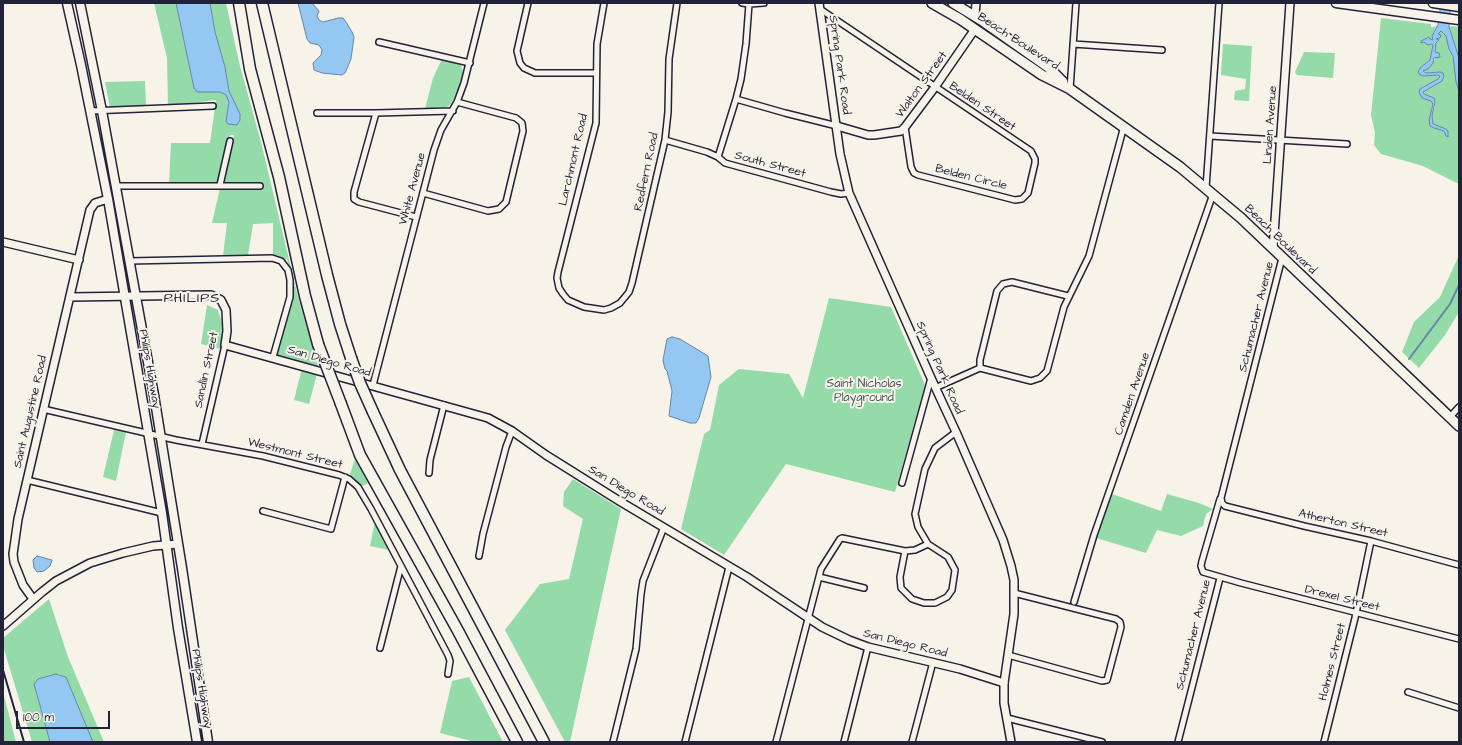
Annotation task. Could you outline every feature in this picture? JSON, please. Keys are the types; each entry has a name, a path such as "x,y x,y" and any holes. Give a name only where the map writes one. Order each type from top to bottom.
{"highway":[{"path":"239,3 250,69 279,177 305,296 318,344 340,404 360,454 457,629 517,742"},
{"path":"262,3 327,275 340,324 360,383 400,470 544,742"},
{"name":"Beach Boulevard","path":"932,3 975,29 1042,75 1070,89 1167,157 1210,191 1459,426"},
{"name":"Beach Boulevard","path":"953,3 976,16 1048,67 1070,89"}],"main road":[{"name":"Philips Highway","path":"67,3 108,199 162,512 198,742"},
{"name":"Philips Highway","path":"80,3 102,111 154,395 208,742"},
{"path":"1336,3 1361,5 1456,20"},
{"path":"1433,3 1458,7"}],"street":[{"name":"White Avenue","path":"372,385 437,140 457,102 470,62 484,3"},
{"path":"528,3 517,51 520,63 524,68 535,73 596,73"},
{"name":"Larchmont Road","path":"584,307 574,304 562,294 557,278 596,123 598,32 604,3"},
{"name":"Redfern Road","path":"584,307 604,310 611,308 620,304 629,292 665,140 668,112 669,59 677,3"},
{"path":"742,3 764,3"},
{"path":"975,29 976,3"},
{"path":"1070,89 1076,3"},
{"name":"Camden Avenue","path":"1074,602 1094,535 1210,191 1210,136 1219,3"},
{"name":"Linden Avenue","path":"1273,249 1282,140 1290,3"},
{"path":"718,157 736,99 744,62 749,4"},
{"name":"Belden Street","path":"819,6 1034,154"},
{"name":"Spring Park Road","path":"819,6 841,162 849,193 956,432 1008,553 1014,580 1014,614 1004,683 1004,695 1011,742"},
{"name":"Walton Street","path":"736,99 785,114 874,135 900,131 905,127 935,87 975,29"},
{"path":"379,42 470,62"},
{"path":"1073,44 1162,50"},
{"path":"423,194 488,211 499,209 506,202 523,131 522,123 516,118 457,102"},
{"path":"90,111 213,106"},
{"path":"316,113 453,111"},
{"path":"376,113 354,192 354,199 359,202 416,217"},
{"path":"935,388 980,368 1031,381 1044,376 1047,371 1068,296 1089,256 1124,126"},
{"name":"Belden Circle","path":"905,127 911,168 918,176 1016,200 1022,199 1028,193 1035,163 1034,154"},
{"path":"1210,136 1347,144"},
{"name":"South Street","path":"665,140 707,152 718,157 725,163 831,192 841,194 849,193"},
{"path":"220,185 230,141"},
{"path":"116,186 260,186"},
{"name":"Saint Augustine Road","path":"33,599 19,577 13,554 18,518 91,207 95,203 108,199"},
{"path":"3,242 79,260"},
{"path":"129,261 272,258 282,261 288,270 290,280 290,297 273,358"},
{"name":"Schumacher Avenue","path":"1178,742 1220,578 1203,572 1200,566 1221,501 1282,258"},
{"path":"980,368 980,360 997,291 1002,284 1012,282 1068,296"},
{"name":"Sandlin Street","path":"136,296 206,294 220,300 226,310 227,331 225,345 202,444"},
{"path":"70,297 136,296"},
{"name":"San Diego Road","path":"225,345 488,418 512,431 546,455 837,635 868,647 960,669 1004,683"},
{"path":"902,483 931,378"},
{"path":"429,473 430,460 444,405"},
{"path":"1450,417 1459,407"},
{"name":"Westmont Street","path":"43,409 148,434 263,456 345,476 353,483 364,497 448,655 450,661 448,674"},
{"path":"479,556 483,534 506,447 512,431"},
{"path":"905,551 900,577 901,588 912,599 924,603 935,603 947,596 952,590 955,570 948,557 928,544 918,527 914,514 928,461 934,448 956,432"},
{"path":"263,512 331,529 345,476"},
{"path":"27,480 162,512"},
{"name":"Atherton Street","path":"1221,501 1225,506 1304,526 1371,540 1459,565"},
{"path":"613,742 636,649 640,594 643,581 664,527"},
{"path":"776,742 821,569 840,539 842,538 905,551 915,550 928,544"},
{"name":"Holmes Street","path":"1324,742 1356,612 1371,540"},
{"path":"3,626 33,599 61,578 90,563 153,546 178,544"},
{"path":"380,648 401,566"},
{"path":"685,742 729,567"},
{"path":"819,577 864,588"},
{"name":"Drexel Street","path":"1220,578 1459,639"},
{"path":"1008,655 1102,681 1107,680 1121,627 1120,622 1116,619 1014,593"},
{"path":"844,742 868,647"},
{"path":"183,653 194,651"},
{"path":"912,742 933,662"},
{"path":"1408,692 1459,708"},
{"path":"1007,718 1102,742"}],"green space":[{"path":"154,3 176,3 194,88 198,92 220,92 226,95 229,102 226,121 240,114 229,91 225,67 215,32 210,3 226,3 240,66 261,142 297,293 318,366 277,355 292,301 293,290 287,258 285,260 277,255 273,255 273,223 253,224 248,255 223,256 227,223 212,223 220,188 263,188 263,184 225,183 225,174 234,135 230,135 218,183 169,184 171,143 210,143 216,100 168,106 167,58"},
{"path":"1381,18 1431,24 1431,27 1438,25 1435,29 1433,40 1424,42 1433,45 1430,60 1420,68 1420,75 1439,75 1440,77 1420,89 1419,92 1427,99 1431,100 1433,104 1430,115 1434,128 1444,131 1448,137 1446,129 1433,124 1432,116 1435,106 1434,98 1424,94 1423,92 1442,81 1440,72 1426,73 1423,70 1433,63 1436,57 1436,39 1439,31 1443,32 1446,36 1454,61 1456,82 1459,91 1459,184 1423,166 1381,154 1374,145 1375,133 1371,115"},
{"path":"1449,27 1459,27 1459,58"},
{"path":"1223,44 1252,46 1249,101 1234,100 1235,91 1245,89 1246,79 1221,75"},
{"path":"1304,52 1335,53 1333,78 1297,75 1295,72"},
{"path":"442,59 461,65 463,73 460,83 451,104 447,107 425,109 433,78"},
{"path":"145,81 146,107 110,108 105,82"},
{"path":"1459,255 1459,312 1445,335 1419,368 1402,352 1414,322 1440,297"},
{"name":"Saint Nicholas Playground","path":"829,298 891,307 925,385 895,492 786,464 724,555 681,529 704,434 710,430 719,385 739,369 789,374 803,398"},
{"path":"207,305 218,310 222,323 221,349 201,344"},
{"path":"302,368 317,374 309,404 294,400"},
{"path":"114,430 126,432 116,481 103,477"},
{"path":"355,459 368,483 361,487 350,474"},
{"path":"573,479 621,509 570,742 565,742 505,630 540,584 569,579 583,519 563,506 564,492"},
{"path":"1112,494 1161,511 1167,494 1199,503 1213,509 1206,514 1203,526 1181,536 1157,530 1146,553 1096,538"},
{"path":"375,521 389,550 370,546"},
{"path":"49,599 68,657 104,742 93,742 66,677 59,674 38,679 35,689 50,742 32,742 3,646 3,638"},
{"path":"469,677 503,742 475,742 440,733 452,681"},
{"path":"3,692 16,742 3,742"}],"water":[{"path":"176,3 210,3 215,32 225,67 229,91 240,114 240,120 237,125 228,124 226,121 229,102 226,95 220,92 197,92 194,88"},
{"path":"298,3 312,3 319,11 317,16 319,20 323,22 343,18 346,22 354,37 351,59 345,73 342,75 322,73 314,70 313,63 321,55 322,50 319,45 310,43 307,39"},
{"path":"1441,3 1453,3 1450,12 1449,27 1459,58 1459,91 1456,82 1453,56 1449,49 1446,36 1441,31 1438,34 1441,35 1440,38 1436,39 1439,40 1436,43 1435,52 1439,53 1440,57 1434,58 1433,63 1428,69 1423,71 1426,73 1440,72 1443,73 1444,76 1442,81 1423,92 1424,94 1434,98 1435,102 1432,116 1433,124 1446,129 1448,131 1448,137 1444,131 1430,126 1429,120 1433,104 1431,101 1422,98 1419,92 1420,89 1440,77 1439,75 1424,76 1420,75 1418,72 1420,68 1430,60 1433,45 1428,45 1424,42 1421,43 1421,41 1429,37 1433,40 1432,36 1438,25"},
{"path":"672,337 680,339 708,356 711,377 699,418 696,423 690,423 669,416 672,391 663,360 667,339"},
{"path":"37,556 52,560 50,566 44,571 37,572 34,568 33,560"},
{"path":"56,674 66,677 93,742 50,742 34,684 38,679"}],"waterway":[{"path":"1409,359 1450,304 1459,285"}],"railway":[{"path":"3,670 24,742"}],"district":[{"name":"PHILIPS","path":"192,299"}]}
